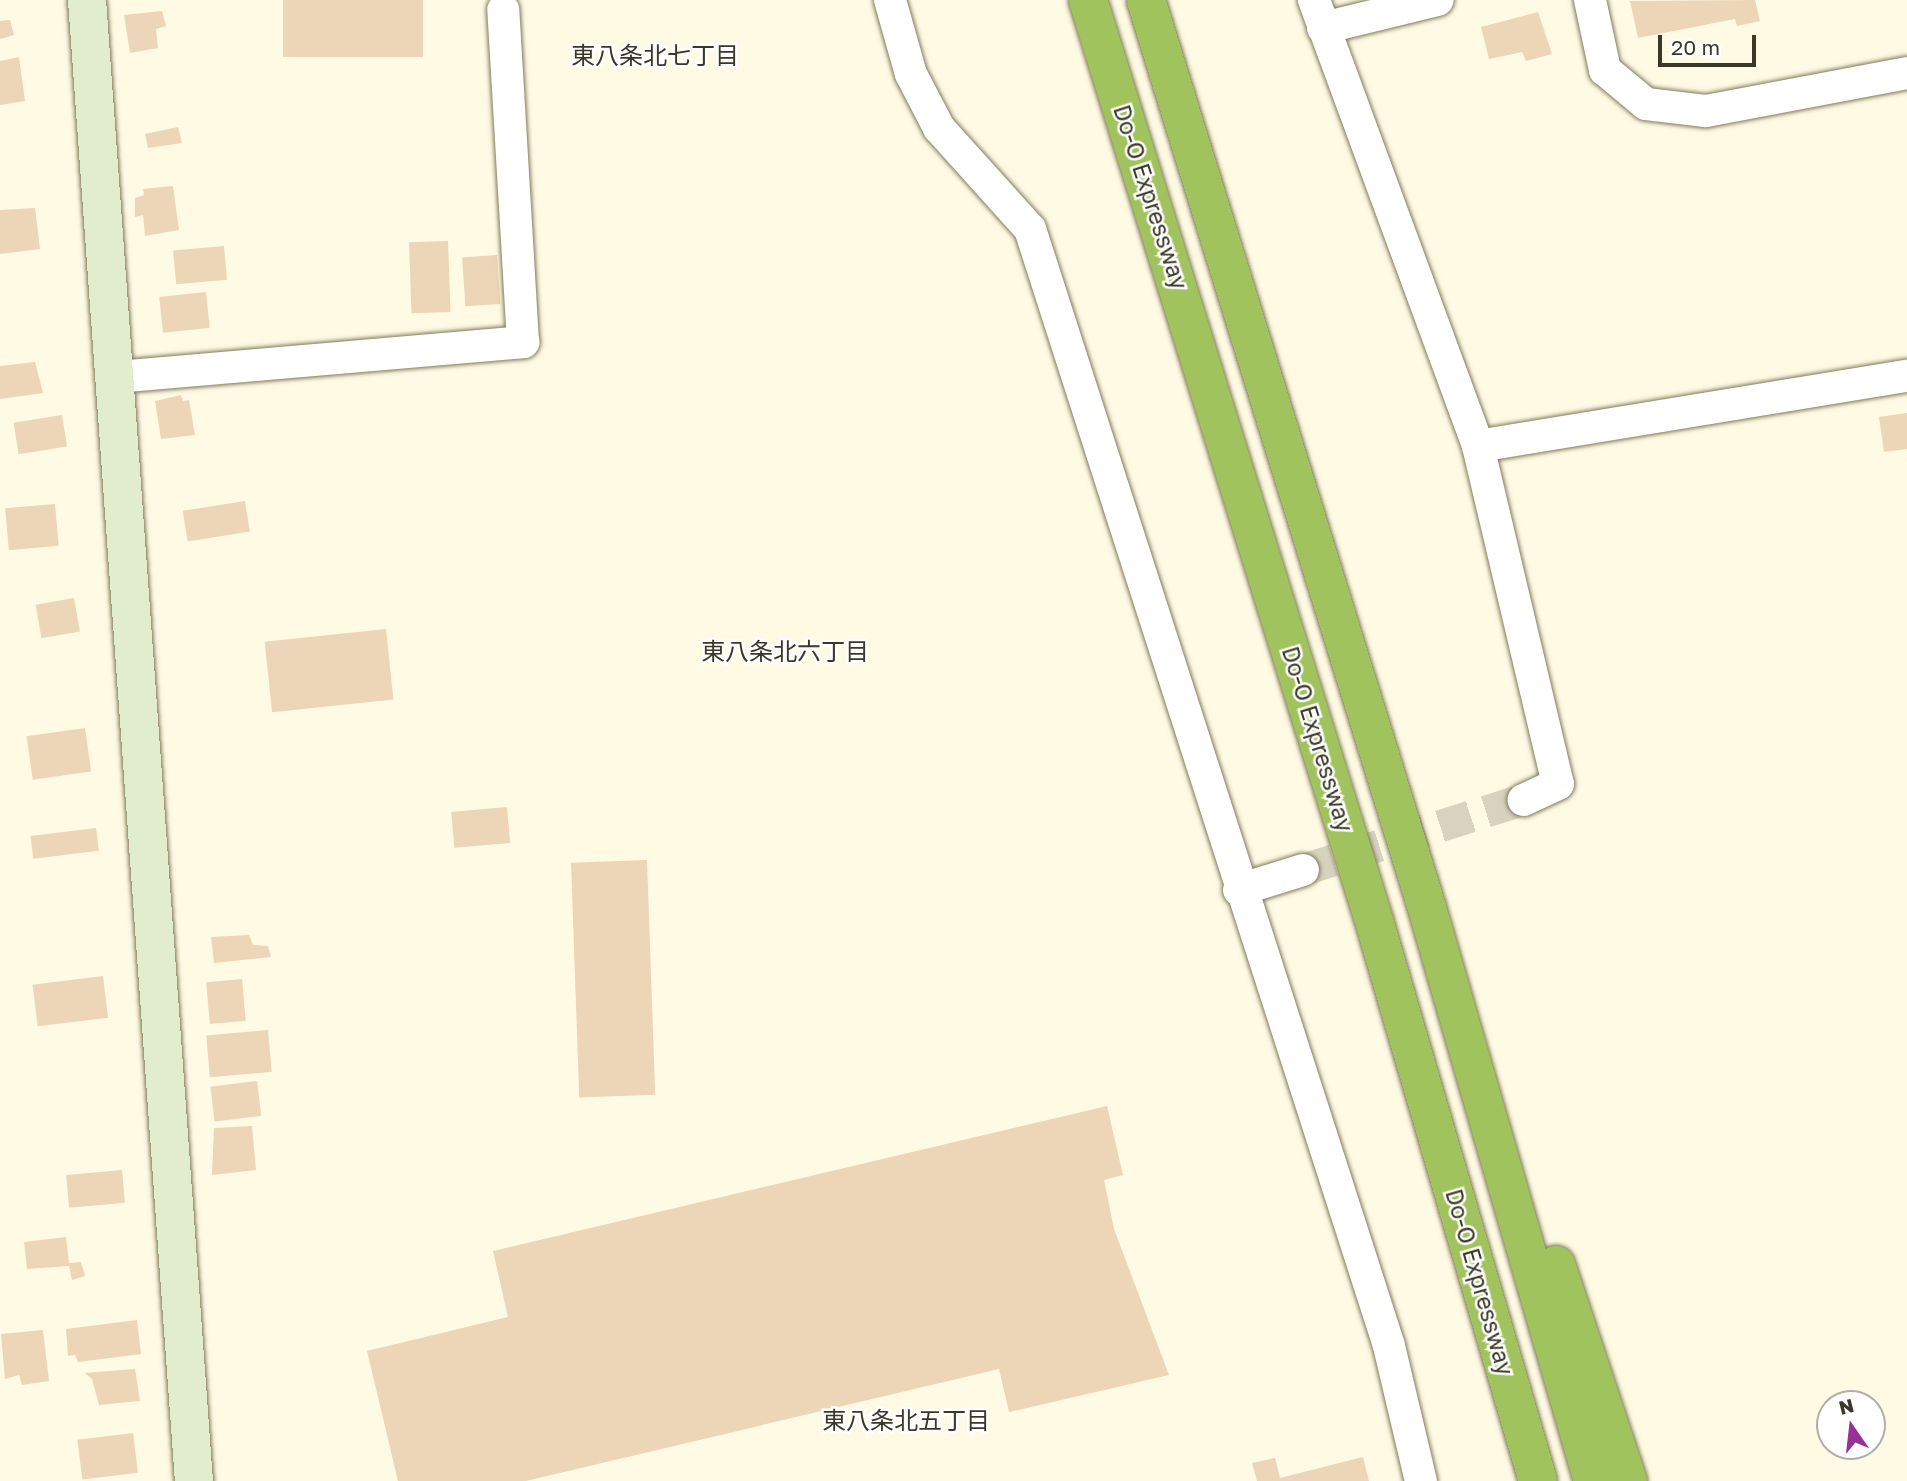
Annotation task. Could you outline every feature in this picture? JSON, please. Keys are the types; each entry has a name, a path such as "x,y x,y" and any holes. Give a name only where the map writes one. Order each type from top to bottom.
{"highway":[{"name":"Do-O Expressway","path":"1088,0 1375,924 1538,1481"},
{"path":"1146,0 1427,908 1592,1481"},
{"path":"1427,908 1494,1080 1628,1481"}],"street":[{"path":"87,0 194,1481"},
{"path":"890,0 911,74 939,128 1030,229 1239,890 1389,1346 1421,1481"},
{"path":"1438,0 1319,14 1478,446 1558,784 1523,800"},
{"path":"1590,0 1605,70 1646,104 1706,111 1907,73"},
{"path":"116,377 523,342 503,10"},
{"path":"1478,446 1907,376"},
{"path":"1239,890 1303,870"}],"building":[{"path":"283,0 423,0 423,57 283,57"},
{"path":"1755,0 1760,21 1737,26 1735,19 1638,38 1630,1"},
{"path":"162,11 166,26 156,29 158,48 130,53 124,15"},
{"path":"1538,12 1552,54 1526,61 1522,52 1489,59 1481,27"},
{"path":"10,20 14,35 0,39 0,21"},
{"path":"19,57 25,101 0,105 0,61"},
{"path":"178,127 182,143 148,148 145,134"},
{"path":"173,186 179,230 145,236 143,215 135,217 135,198 144,195 143,189"},
{"path":"35,208 40,249 0,254 0,210"},
{"path":"448,241 450,312 412,313 409,242"},
{"path":"224,246 227,280 176,284 173,250"},
{"path":"497,255 500,304 466,306 462,257"},
{"path":"206,292 210,328 163,333 159,297"},
{"path":"35,362 43,393 0,399 0,366"},
{"path":"181,395 183,401 189,400 195,435 161,439 155,401"},
{"path":"1907,413 1907,449 1884,452 1879,417"},
{"path":"62,415 67,447 19,454 14,423"},
{"path":"245,501 250,532 188,541 183,511"},
{"path":"55,504 59,546 9,550 5,508"},
{"path":"74,598 80,631 41,638 36,605"},
{"path":"386,629 393,700 272,712 265,642"},
{"path":"85,728 91,772 33,780 27,736"},
{"path":"507,807 510,843 454,848 451,812"},
{"path":"96,828 99,851 33,859 30,836"},
{"path":"647,860 655,1095 579,1098 571,863"},
{"path":"249,935 253,945 268,946 271,957 214,963 211,937"},
{"path":"103,976 108,1018 38,1026 33,985"},
{"path":"242,979 246,1021 210,1024 206,982"},
{"path":"268,1030 272,1072 210,1077 206,1035"},
{"path":"257,1081 261,1116 215,1121 210,1087"},
{"path":"1107,1106 1123,1175 1104,1180 1114,1229 1169,1375 1009,1412 999,1369 526,1481 398,1481 367,1351 508,1317 493,1251"},
{"path":"252,1126 256,1170 212,1175 214,1128"},
{"path":"122,1170 125,1203 69,1208 66,1175"},
{"path":"66,1237 69,1263 81,1262 85,1276 72,1280 69,1266 27,1269 24,1242"},
{"path":"137,1320 141,1354 78,1362 75,1355 68,1356 66,1329"},
{"path":"43,1330 49,1381 22,1385 19,1375 5,1379 1,1334"},
{"path":"135,1369 140,1401 99,1405 92,1379 85,1373"},
{"path":"133,1433 138,1473 82,1480 77,1440"},
{"path":"1363,1457 1369,1481 1257,1481 1252,1463 1275,1458 1280,1478"}],"tunnel":[{"path":"1303,870 1523,800"}],"district":[{"name":"東八条北七丁目","path":"655,55"},
{"name":"東八条北六丁目","path":"785,651"},
{"name":"東八条北五丁目","path":"906,1420"}]}
